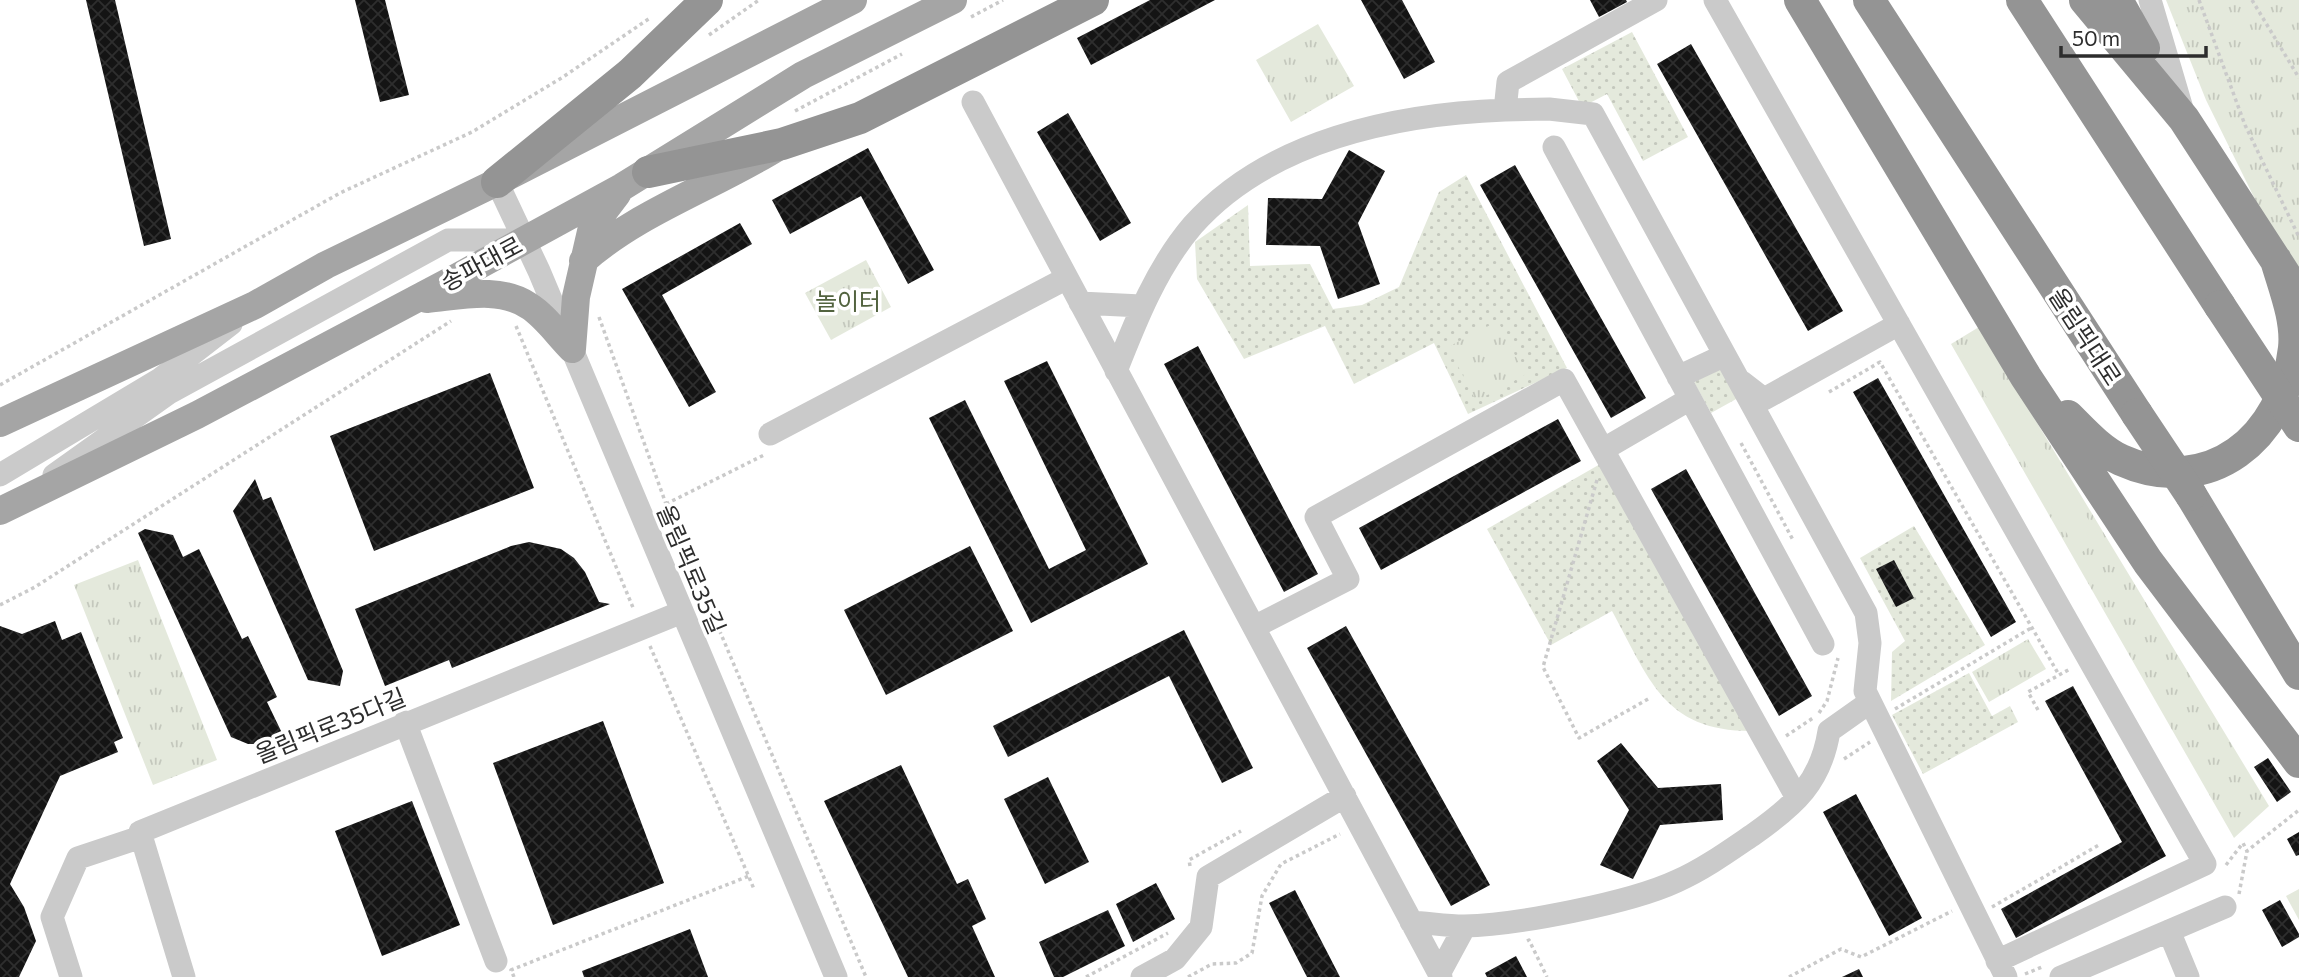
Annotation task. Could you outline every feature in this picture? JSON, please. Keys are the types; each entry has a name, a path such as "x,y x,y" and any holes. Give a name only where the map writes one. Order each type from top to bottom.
{"highway":[{"path":"497,182 630,74 707,0"},
{"path":"635,179 782,144 860,118 1093,0"},
{"path":"1800,0 2026,377 2148,562 2299,762"},
{"name":"올림픽대로","path":"1869,0 2191,495 2299,674"},
{"path":"2022,0 2299,426"},
{"path":"2085,0 2178,110"},
{"path":"2116,0 2178,110 2299,297"},
{"path":"2026,377 2096,444 2119,459 2138,466 2179,471 2207,468 2239,453 2264,430 2288,382 2295,345 2293,326 2276,260"}],"main road":[{"path":"0,423 255,305 326,265 497,182 853,0"},
{"name":"송파대로","path":"4,509 197,415 524,240 635,179 803,75 961,9"},
{"path":"583,261 609,237 735,173 782,144"},
{"path":"572,349 583,261 592,227 635,179"},
{"path":"411,300 509,295 531,306 572,349"}],"street":[{"path":"1505,110 1508,82 1656,0"},
{"path":"1116,371 1141,306 1194,225 1278,158 1363,131 1446,112 1549,109 1593,114 1869,620 1870,643 1865,691 1878,708 2002,969 2206,864 1715,0"},
{"path":"2150,0 2178,110"},
{"path":"973,102 1440,976"},
{"path":"1554,148 1823,644"},
{"name":"올림픽로35길","path":"497,182 572,349 836,977"},
{"path":"4,509 169,393 434,247 448,240 524,240"},
{"path":"770,434 1067,278"},
{"path":"1080,303 1141,306"},
{"path":"0,475 160,379 255,305"},
{"path":"1728,365 1764,399 1899,324"},
{"path":"1678,377 1728,365"},
{"path":"1254,627 1348,579 1316,517 1564,380 1797,798"},
{"path":"1604,449 1690,399"},
{"name":"올림픽로35다길","path":"71,977 52,917 78,858 141,837 140,832 640,623 682,612"},
{"path":"1411,922 1465,926 1504,922 1622,899 1676,882 1727,852 1776,818 1797,798 1825,758 1829,731 1878,708"},
{"path":"405,722 504,965"},
{"path":"1142,977 1175,958 1200,927 1208,877 1345,796"},
{"path":"141,837 184,977"},
{"path":"2061,977 2231,905"},
{"path":"1440,976 1465,926"},
{"path":"2169,931 2188,977"}],"path":[{"path":"705,38 759,0"},
{"path":"961,9 1003,0"},
{"path":"2199,0 2245,125 2299,237"},
{"path":"2252,0 2297,76"},
{"path":"0,385 340,193 472,132 563,77 655,14"},
{"path":"792,113 909,50"},
{"path":"2297,76 2299,68"},
{"path":"599,316 666,504 866,977"},
{"path":"512,317 754,889"},
{"path":"0,605 35,587 453,320"},
{"path":"1829,392 1880,362 2059,675"},
{"path":"1599,473 1543,667 1579,738 1650,698"},
{"path":"1878,708 2031,628"},
{"path":"2038,710 2028,692 2081,662"},
{"path":"1786,736 1817,715"},
{"path":"2231,905 2248,851 2299,810"},
{"path":"1188,977 1212,964 1236,963 1252,953 1262,896 1281,864 1345,831"},
{"path":"2243,843 2248,851"},
{"path":"1989,909 2099,845"},
{"path":"504,965 749,876"},
{"path":"1789,977 1841,950 1861,957 1952,911"},
{"path":"1086,977 1169,932"},
{"path":"1529,940 1547,977"}],"green space":[{"path":"2166,0 2299,0 2299,300 2285,260 2206,100"},
{"path":"1318,24 1354,86 1291,122 1256,60"},
{"path":"1632,32 1688,137 1643,161 1607,94 1582,107 1562,69"},
{"path":"1466,175 1567,368 1468,414 1434,343 1354,384 1325,326 1244,359 1197,279 1195,242 1248,205 1250,266 1310,264 1333,309 1362,305 1399,287 1439,192"},
{"name":"놀이터","path":"866,260 891,307 831,340 805,293"},
{"path":"1498,321 1525,375 1476,401 1448,347"},
{"path":"1979,327 2269,806 2234,838 1951,344"},
{"path":"1982,345 2101,540 2079,554 1962,356"},
{"path":"1722,367 1738,398 1711,413 1694,382"},
{"path":"1602,463 1751,731 1721,729 1697,722 1678,711 1662,696 1649,678 1612,611 1551,645 1487,529"},
{"path":"1914,526 1985,645 1891,701 1892,652 1905,641 1860,558"},
{"path":"138,560 217,760 153,785 74,585"},
{"path":"2028,639 2046,669 1989,702 1972,672"},
{"path":"1969,673 1992,716 2010,706 2018,722 1923,774 1892,715"},
{"path":"2299,889 2299,920 2286,896"}],"building":[{"path":"86,0 115,0 171,239 144,246"},
{"path":"355,0 385,0 409,95 380,102"},
{"path":"1150,0 1215,0 1091,65 1077,38"},
{"path":"1361,0 1402,0 1435,62 1404,79"},
{"path":"1590,0 1626,0 1627,2 1599,17"},
{"path":"1691,44 1843,311 1808,331 1657,64"},
{"path":"1068,113 1131,223 1100,241 1037,132"},
{"path":"868,148 934,270 908,284 861,196 790,234 772,200"},
{"path":"1349,150 1385,171 1358,223 1380,284 1338,299 1320,246 1266,245 1268,198 1322,199"},
{"path":"1515,165 1646,398 1611,418 1480,185"},
{"path":"740,223 752,244 662,295 716,392 689,407 622,289"},
{"path":"1198,346 1318,574 1284,592 1164,364"},
{"path":"1047,361 1148,564 1031,623 929,418 965,400 1049,569 1086,550 1004,381"},
{"path":"490,373 534,488 374,551 330,436"},
{"path":"1878,378 2016,622 1991,637 1853,392"},
{"path":"1558,419 1581,461 1381,570 1359,528"},
{"path":"1686,469 1812,696 1779,716 1651,489"},
{"path":"255,479 263,500 271,497 343,671 340,686 308,680 233,511"},
{"path":"145,529 173,535 183,557 199,549 242,639 248,636 277,697 267,702 282,733 262,744 248,744 231,737 138,533"},
{"path":"529,542 561,549 574,558 585,572 599,602 610,604 452,668 449,660 385,686 355,609 511,546"},
{"path":"970,546 1013,631 886,695 844,610"},
{"path":"1894,560 1914,598 1896,607 1876,569"},
{"path":"55,621 62,640 81,632 123,738 114,742 118,752 60,776 10,884 24,907 36,941 19,977 0,977 0,626 22,634"},
{"path":"1346,626 1490,885 1451,906 1307,648"},
{"path":"1184,630 1253,768 1222,783 1169,676 1008,757 993,726"},
{"path":"2073,686 2166,856 2016,938 2001,909 2122,842 2045,701"},
{"path":"603,721 664,883 553,925 493,763"},
{"path":"1621,743 1658,788 1721,784 1723,820 1660,825 1633,879 1600,865 1629,810 1597,761"},
{"path":"2268,758 2291,792 2277,802 2254,767"},
{"path":"901,765 957,884 968,879 986,919 972,926 995,977 908,977 824,801"},
{"path":"1048,777 1089,862 1045,884 1004,799"},
{"path":"1856,794 1922,918 1889,936 1823,812"},
{"path":"412,801 460,925 382,956 335,831"},
{"path":"2299,832 2299,855 2296,856 2287,839"},
{"path":"1156,883 1175,919 1133,942 1116,904"},
{"path":"1295,890 1340,977 1307,977 1269,903"},
{"path":"2280,900 2299,934 2299,937 2282,947 2262,910"},
{"path":"1108,910 1125,946 1063,977 1054,977 1039,942"},
{"path":"690,929 708,977 584,977 582,971"},
{"path":"1516,956 1527,977 1487,977 1485,973"},
{"path":"1859,969 1863,977 1842,977"}]}
